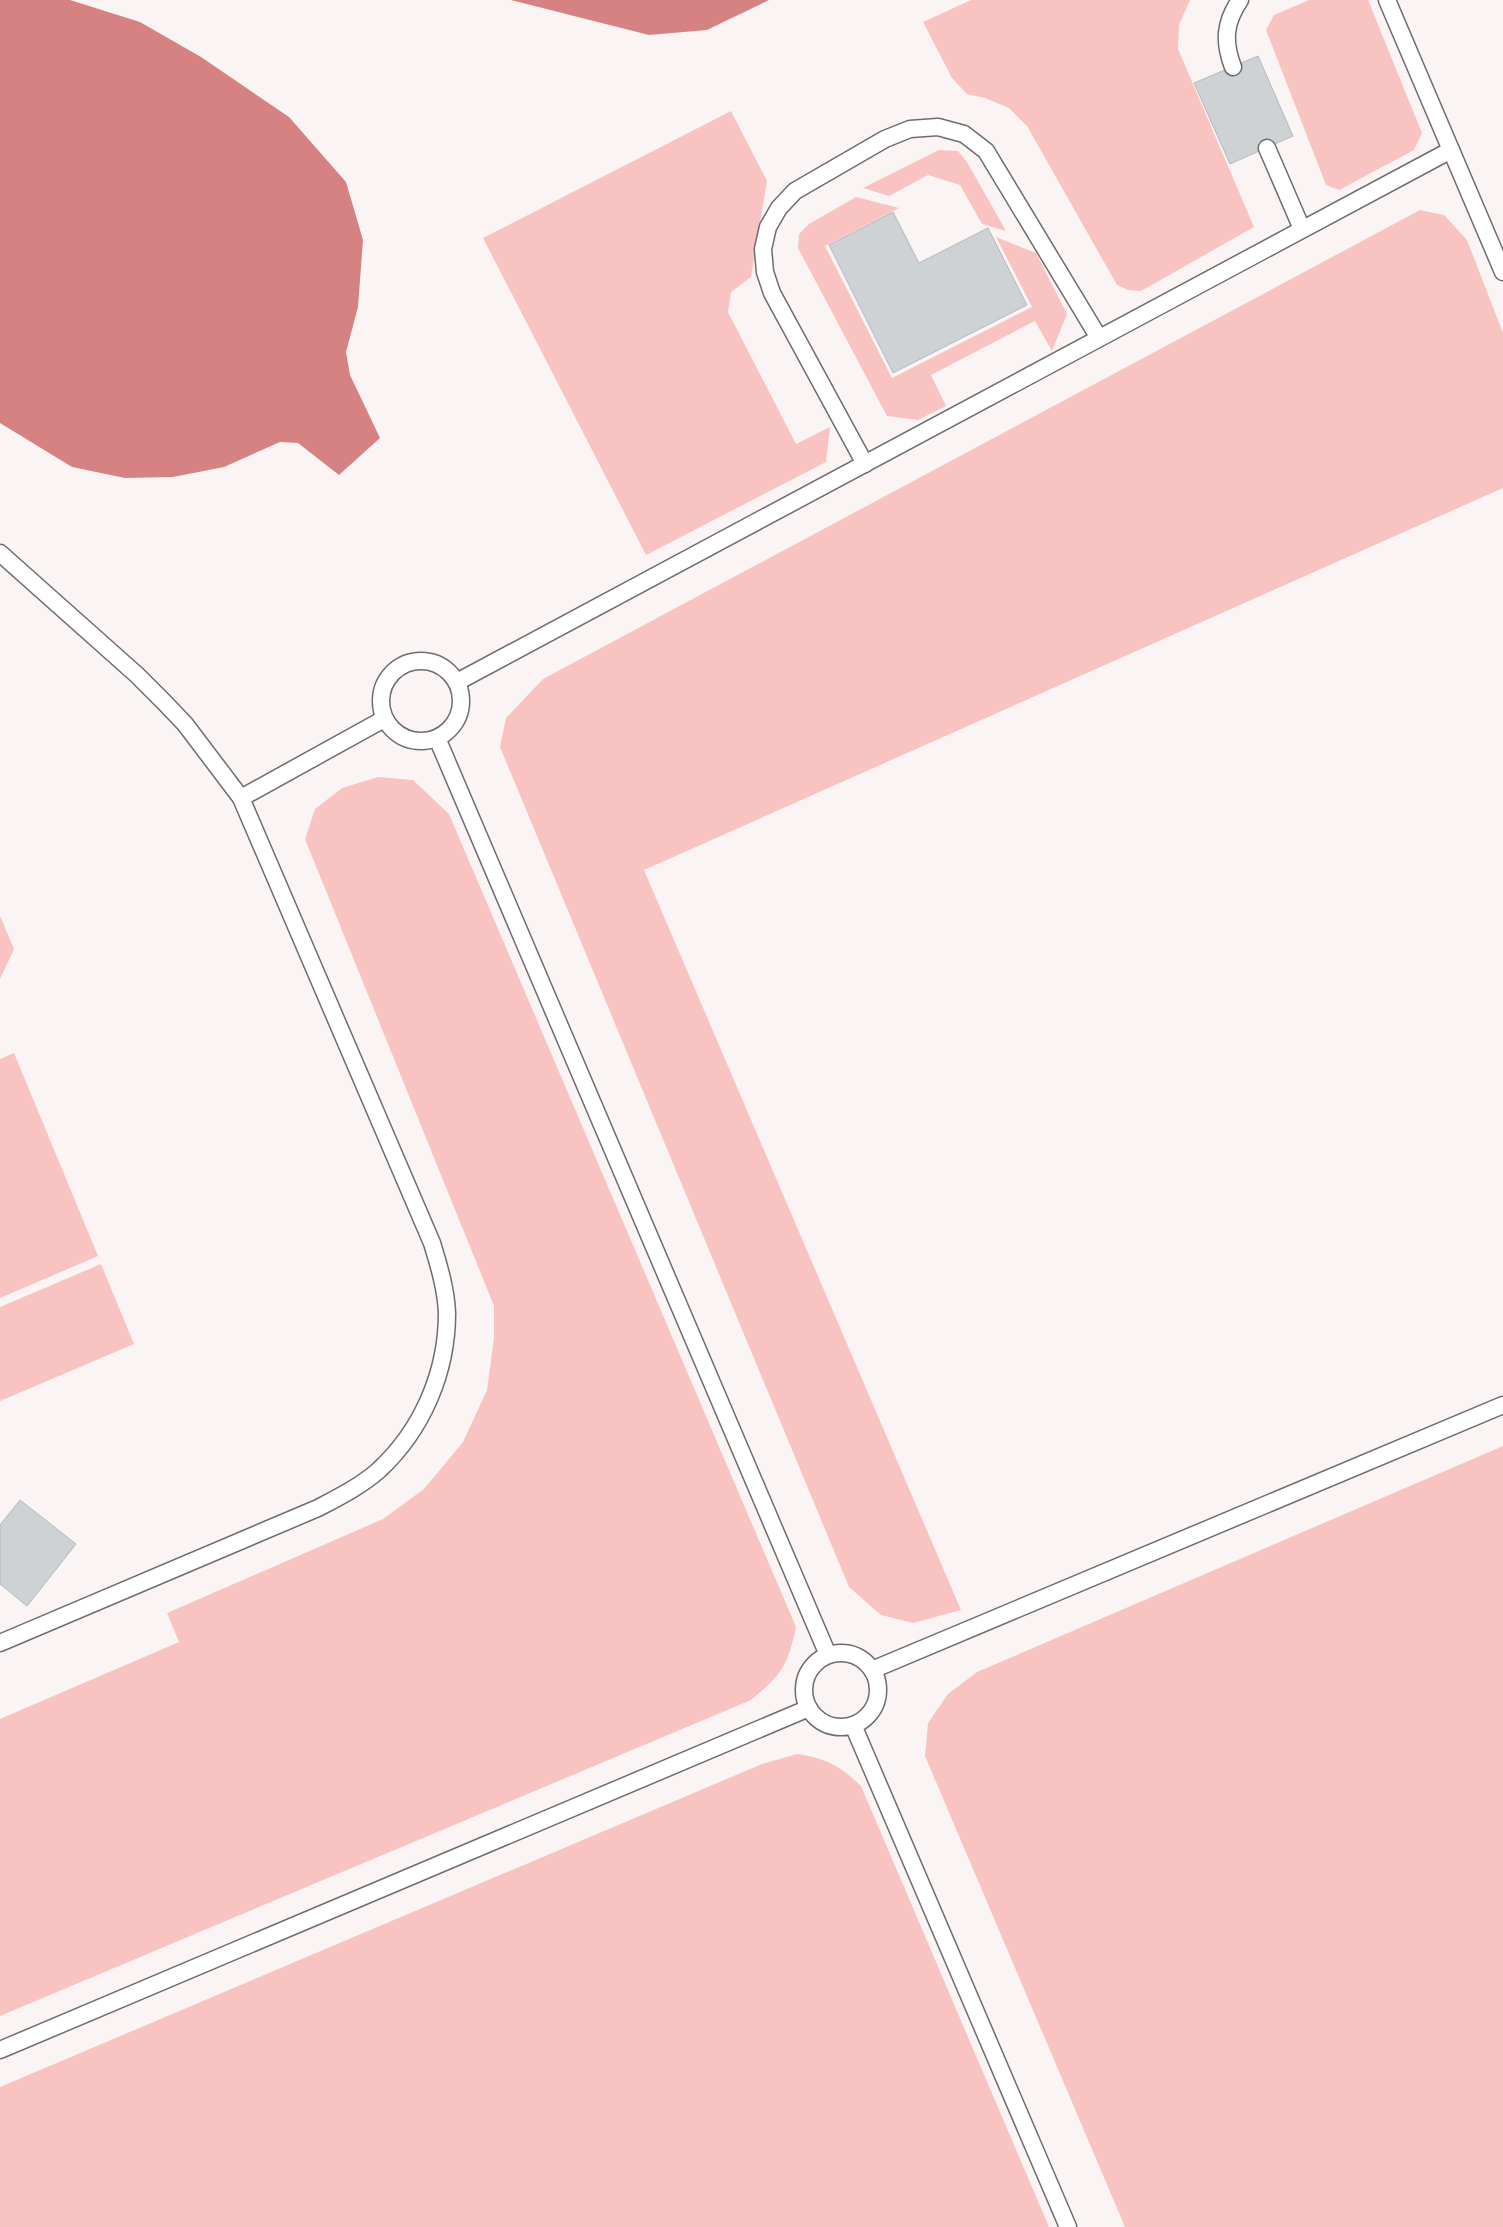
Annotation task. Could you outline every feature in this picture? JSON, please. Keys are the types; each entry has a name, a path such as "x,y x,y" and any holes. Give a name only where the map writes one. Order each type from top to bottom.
{"lane":[{"path":"1233,67 1226,43 1226,27 1232,12 1240,0"},
{"path":"1388,0 1503,272"},
{"path":"865,464 772,293 765,272 763,249 768,227 779,208 795,192 885,139 910,129 938,127 964,134 986,151 1098,338"},
{"path":"1267,148 1302,229"},
{"path":"457,682 1450,150"},
{"path":"0,552 137,675 164,702 185,724 240,798 432,1243 442,1277 447,1312 445,1348 436,1382 422,1415 403,1444 378,1471 349,1492 318,1508 0,1643"},
{"path":"411,661 429,661 446,669 457,682 461,698 459,714 450,729 437,738 422,741 407,739 394,731 384,719 380,701 385,684 396,670 411,661"},
{"path":"240,798 384,719"},
{"path":"437,738 828,1656"},
{"path":"872,1670 1503,1405"},
{"path":"840,1653 853,1654 864,1660 872,1670 878,1682 878,1695 874,1708 865,1718 853,1725 840,1727 828,1724 817,1718 809,1708 805,1696 805,1683 809,1672 818,1662 828,1656 840,1653"},
{"path":"0,2050 809,1708"},
{"path":"853,1725 1068,2227"}],"shaded area":[{"path":"0,0 70,0 140,22 201,57 289,117 346,182 363,240 358,307 346,352 350,375 380,438 339,475 298,443 280,442 224,467 173,477 125,478 72,467 0,423"},
{"path":"511,0 769,0 707,30 649,35"},
{"path":"971,0 1190,0 1179,25 1178,49 1254,227 1141,291 1128,290 1117,285 1027,126 1009,108 985,98 967,94 952,78 923,22"},
{"path":"1309,0 1368,0 1422,133 1414,150 1339,190 1326,185 1266,30 1274,15"},
{"path":"731,111 767,181 751,277 731,292 728,312 796,444 830,427 826,462 646,555 483,238"},
{"path":"939,150 958,151 967,162 1006,231 982,224 960,185 928,175 889,196 863,188"},
{"path":"856,197 899,208 825,246 892,378 1032,307 996,237 1036,253 1067,314 1052,351 1035,321 931,375 946,406 918,420 887,416 798,248 799,234 809,224"},
{"path":"1420,210 1444,215 1467,240 1503,333 1503,488 644,870 961,1610 913,1623 881,1615 849,1587 500,747 506,718 543,679"},
{"path":"378,777 413,780 449,814 796,1627 790,1651 782,1669 770,1684 751,1700 0,2016 0,1719 179,1642 167,1613 383,1519 424,1489 463,1442 487,1390 494,1338 494,1306 305,839 315,809 342,788"},
{"path":"0,916 14,949 0,979"},
{"path":"14,1053 98,1256 0,1298 0,1059"},
{"path":"101,1264 134,1344 0,1401 0,1307"},
{"path":"1503,1446 1503,2227 1125,2227 925,1756 928,1723 948,1694 977,1672"},
{"path":"797,1754 832,1764 861,1786 1049,2227 0,2227 0,2087 762,1764"}],"building":[{"path":"1258,56 1293,136 1230,164 1194,83"},
{"path":"893,212 919,263 988,228 1027,305 893,373 829,245"},
{"path":"20,1500 76,1544 27,1606 0,1584 0,1525"}]}
